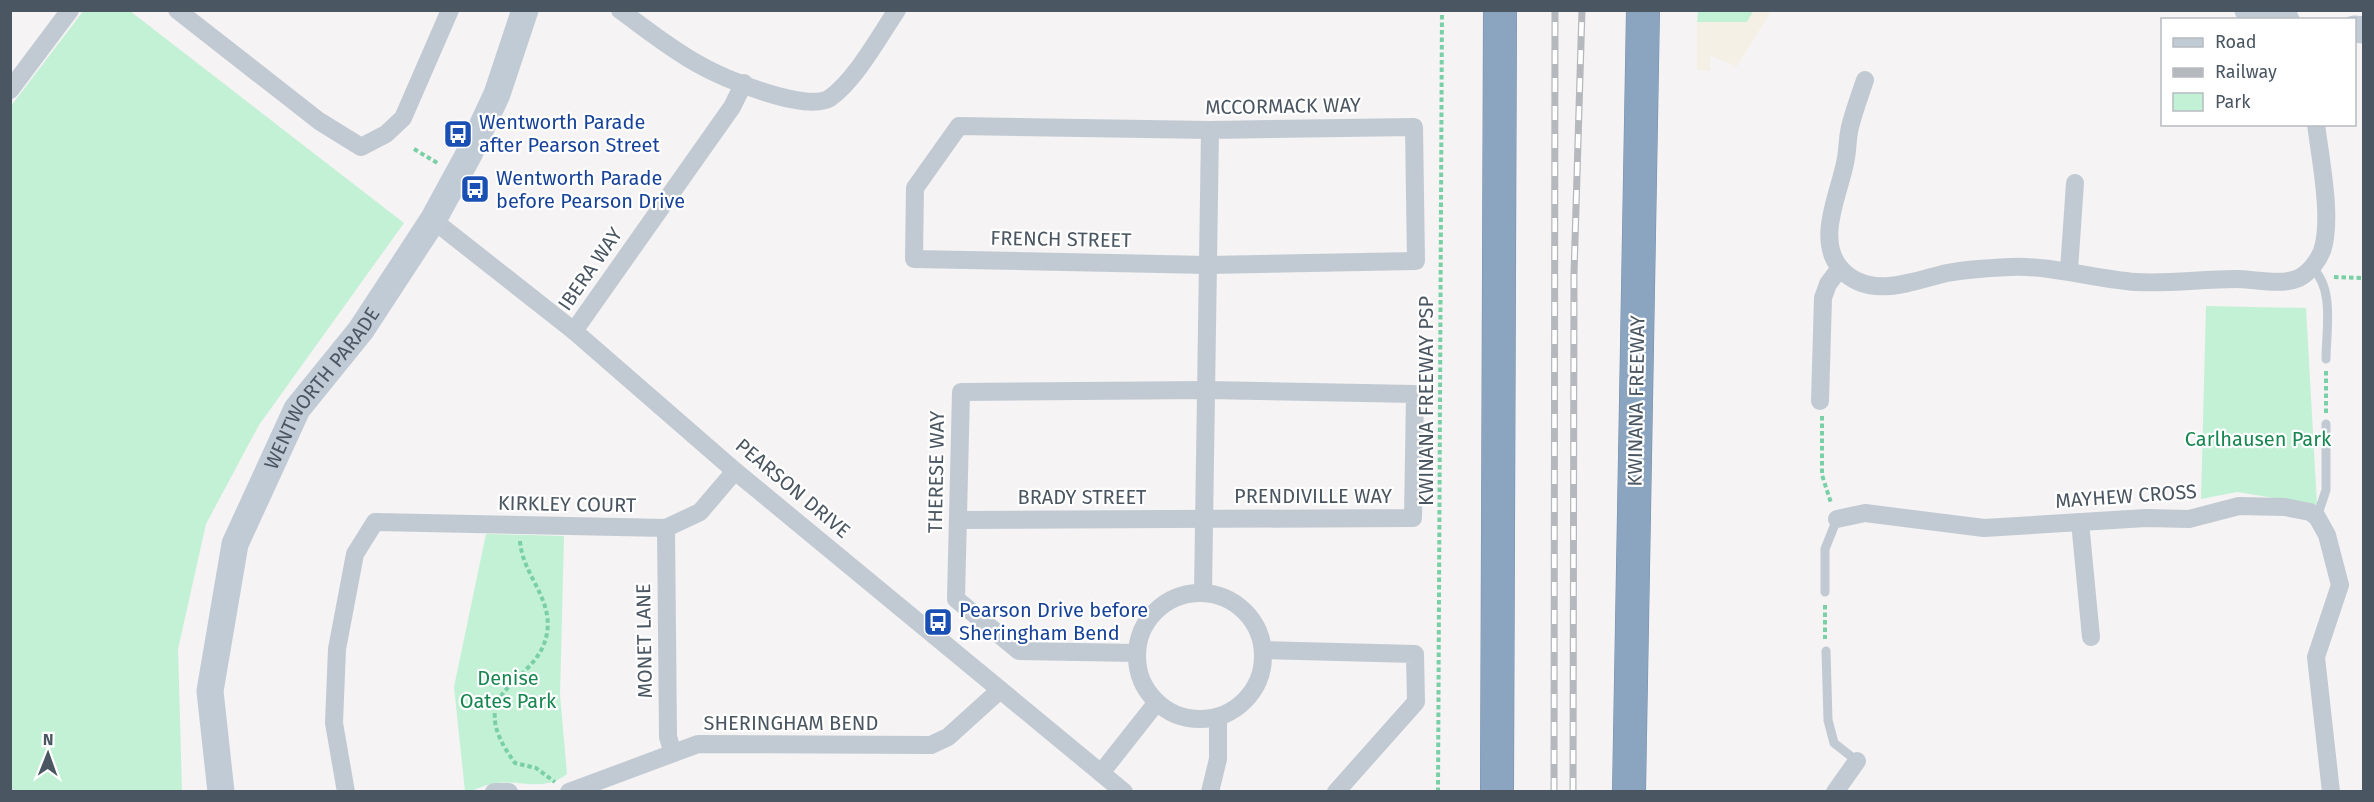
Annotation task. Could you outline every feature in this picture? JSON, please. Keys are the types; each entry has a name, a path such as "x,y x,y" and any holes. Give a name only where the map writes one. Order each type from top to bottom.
{"highway":[{"path":"1497,792 1500,10"},
{"name":"KWINANA FREEWAY","path":"1629,792 1643,10"}],"street":[{"path":"10,90 70,10"},
{"path":"177,10 319,121 361,147 386,134 403,118 450,10"},
{"name":"WENTWORTH PARADE","path":"221,792 210,691 235,544 297,409 361,330 433,220 484,123 507,68 525,10"},
{"path":"620,10 700,66 801,103 815,104 829,99 842,87 897,10"},
{"path":"2248,10 2278,18"},
{"path":"1865,80 1850,129 1846,162 1832,215 1830,235 1832,252 1840,268 1874,287 1898,286 1948,273 2018,267 2069,270 2134,282 2168,283 2235,279 2281,281 2316,274 2325,229 2325,198 2316,126"},
{"name":"IBERA WAY","path":"574,331 732,106 744,83"},
{"name":"MCCORMACK WAY","path":"914,259 915,188 959,126 1210,130 1414,127 1416,261 1208,265"},
{"path":"1203,592 1210,130"},
{"path":"2069,270 2075,183"},
{"name":"PEARSON DRIVE","path":"433,220 574,331 735,471 1124,792"},
{"name":"FRENCH STREET","path":"914,259 1208,265"},
{"path":"1820,400 1823,298 1828,284 1840,268"},
{"name":"PRENDIVILLE WAY","path":"1205,520 1413,518 1415,394 1207,390"},
{"name":"THERESE WAY","path":"1137,653 1019,651 956,599 961,392 1207,390"},
{"name":"KIRKLEY COURT","path":"346,792 334,723 337,649 355,554 375,522 666,528 700,512 735,471"},
{"name":"MAYHEW CROSS","path":"1837,519 1865,513 1984,528 2146,518 2189,519 2239,506 2285,507 2310,512 2317,517"},
{"path":"2317,517 2327,535 2340,585 2316,657 2331,792"},
{"name":"BRADY STREET","path":"958,520 1205,520"},
{"path":"2080,522 2091,636"},
{"name":"MONET LANE","path":"666,528 668,737 674,753"},
{"path":"1203,592 1221,596 1244,610 1260,633 1264,651 1262,672 1253,692 1237,707 1218,717 1196,719 1175,714 1157,702 1146,688 1139,671 1137,653 1141,634 1151,616 1165,603 1183,595 1203,592"},
{"path":"1264,651 1415,654 1416,702 1336,792"},
{"name":"SHERINGHAM BEND","path":"563,788 698,744 931,746 948,737 1000,690"},
{"path":"1101,773 1157,702"},
{"path":"1210,792 1218,759 1218,717"},
{"path":"1835,792 1857,761"},
{"path":"494,792 509,792"}],"lane":[{"path":"2316,274 2326,300 2326,359"},
{"path":"2317,517 2326,490 2326,424"},
{"path":"1825,592 1825,549 1837,519"},
{"path":"1826,651 1828,720 1834,742 1857,761"}],"path":[{"name":"KWINANA FREEWAY PSP","path":"1437,792 1442,10"},
{"path":"414,149 448,168"},
{"path":"2316,274 2364,278"},
{"path":"2326,359 2326,424"},
{"path":"1820,400 1824,429 1822,474 1837,519"},
{"path":"520,525 521,554 543,601 547,631 538,654 501,693 496,724 504,747 515,763 536,768 563,788"},
{"path":"1825,592 1826,651"}],"green space":[{"path":"84,10 130,11 404,223 259,425 206,524 178,649 182,791 11,791 11,106"},
{"path":"1698,11 1754,11 1747,22 1697,22"},
{"name":"Carlhausen Park","path":"2206,306 2306,308 2317,505 2237,492 2201,499"},
{"name":"Denise Oates Park","path":"486,534 564,536 560,695 567,774 550,783 506,782 465,791 454,687"}],"sand":[{"path":"1754,10 1771,11 1737,66 1710,56 1710,71 1697,70 1697,22 1747,22"}],"railway":[{"path":"1554,792 1555,10"},
{"path":"1573,792 1574,274 1582,10"}],"place":[{"name":"Wentworth Parade after Pearson Street","path":"458,134"},
{"name":"Wentworth Parade before Pearson Drive","path":"475,189"},
{"name":"Pearson Drive before Sheringham Bend","path":"938,622"}]}
